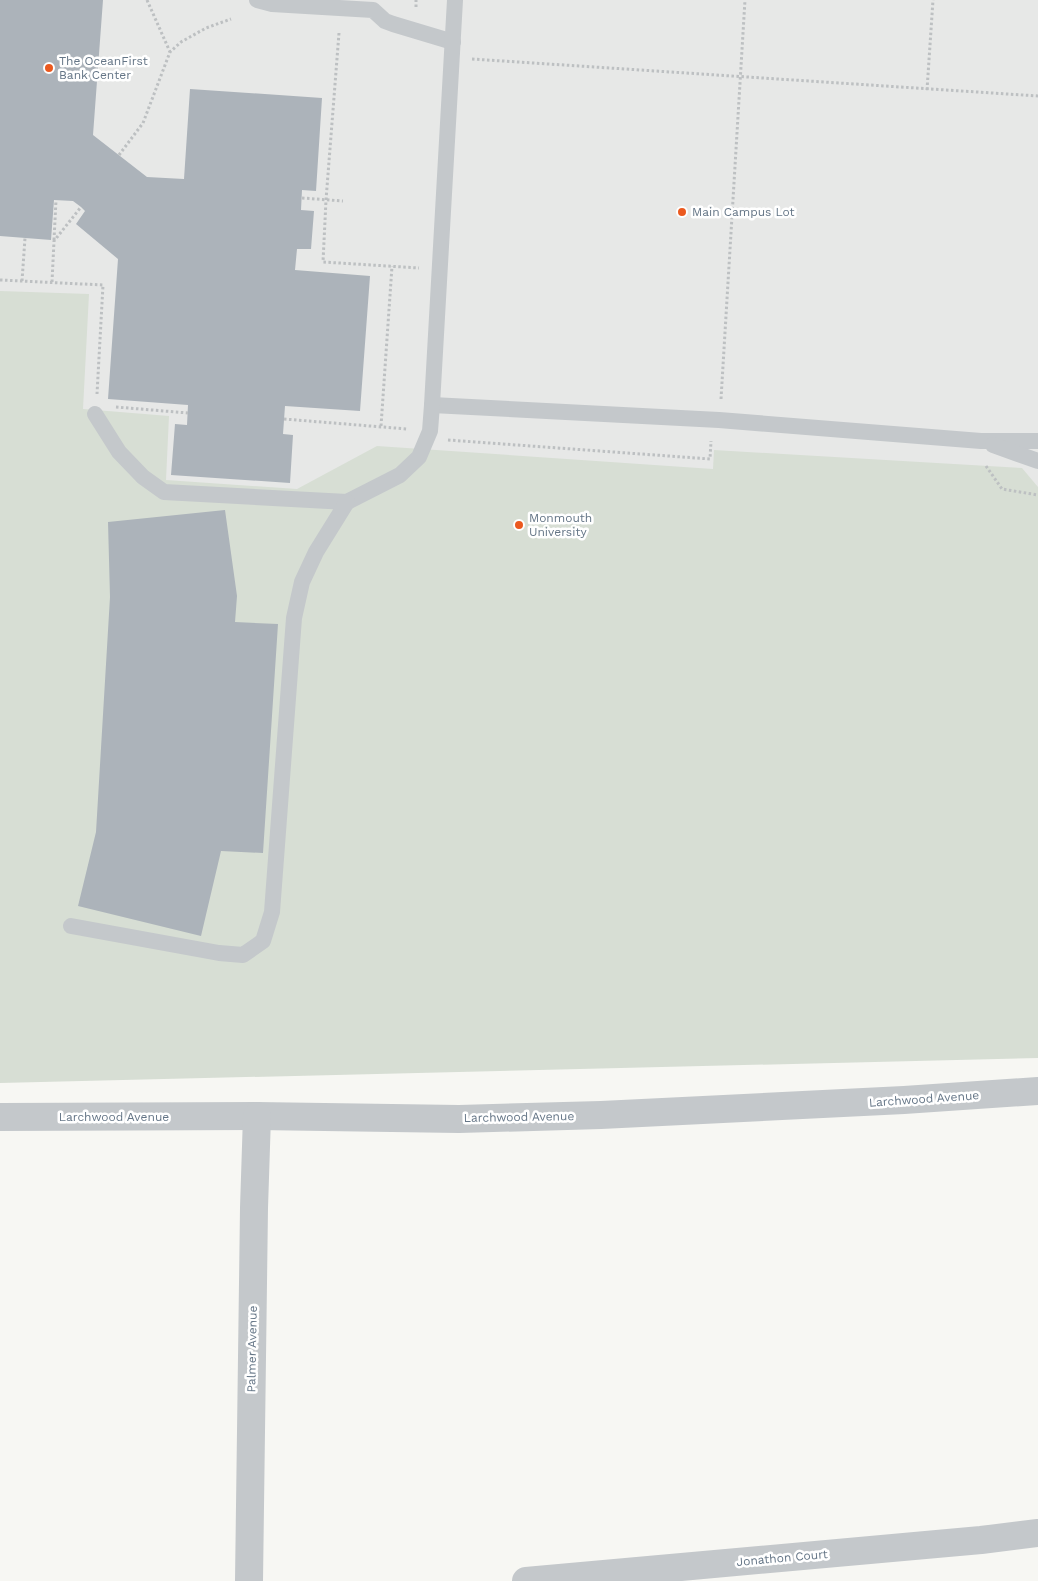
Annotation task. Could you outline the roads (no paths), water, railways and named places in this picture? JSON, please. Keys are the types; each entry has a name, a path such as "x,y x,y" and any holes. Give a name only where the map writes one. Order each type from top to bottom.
{"street":[{"name":"Larchwood Avenue","path":"0,1117 257,1116 459,1119 601,1116 1038,1091"},
{"name":"Palmer Avenue","path":"249,1581 257,1116"},
{"name":"Jonathon Court","path":"526,1581 981,1540 1038,1533"}],"lane":[{"path":"257,0 272,4 373,5 385,21 453,42"},
{"path":"96,409 119,452 143,477 164,492 347,502 400,475 419,457 430,431 455,0"},
{"path":"432,405 719,420 982,441 1038,441"},
{"path":"982,441 1038,461"},
{"path":"71,926 219,953 243,955 263,941 272,912 294,618 302,582 316,552 347,502"}],"place":[{"name":"The OceanFirst Bank Center","path":"49,68"},
{"name":"Main Campus Lot","path":"682,212"},
{"name":"Monmouth University","path":"519,525"}]}
